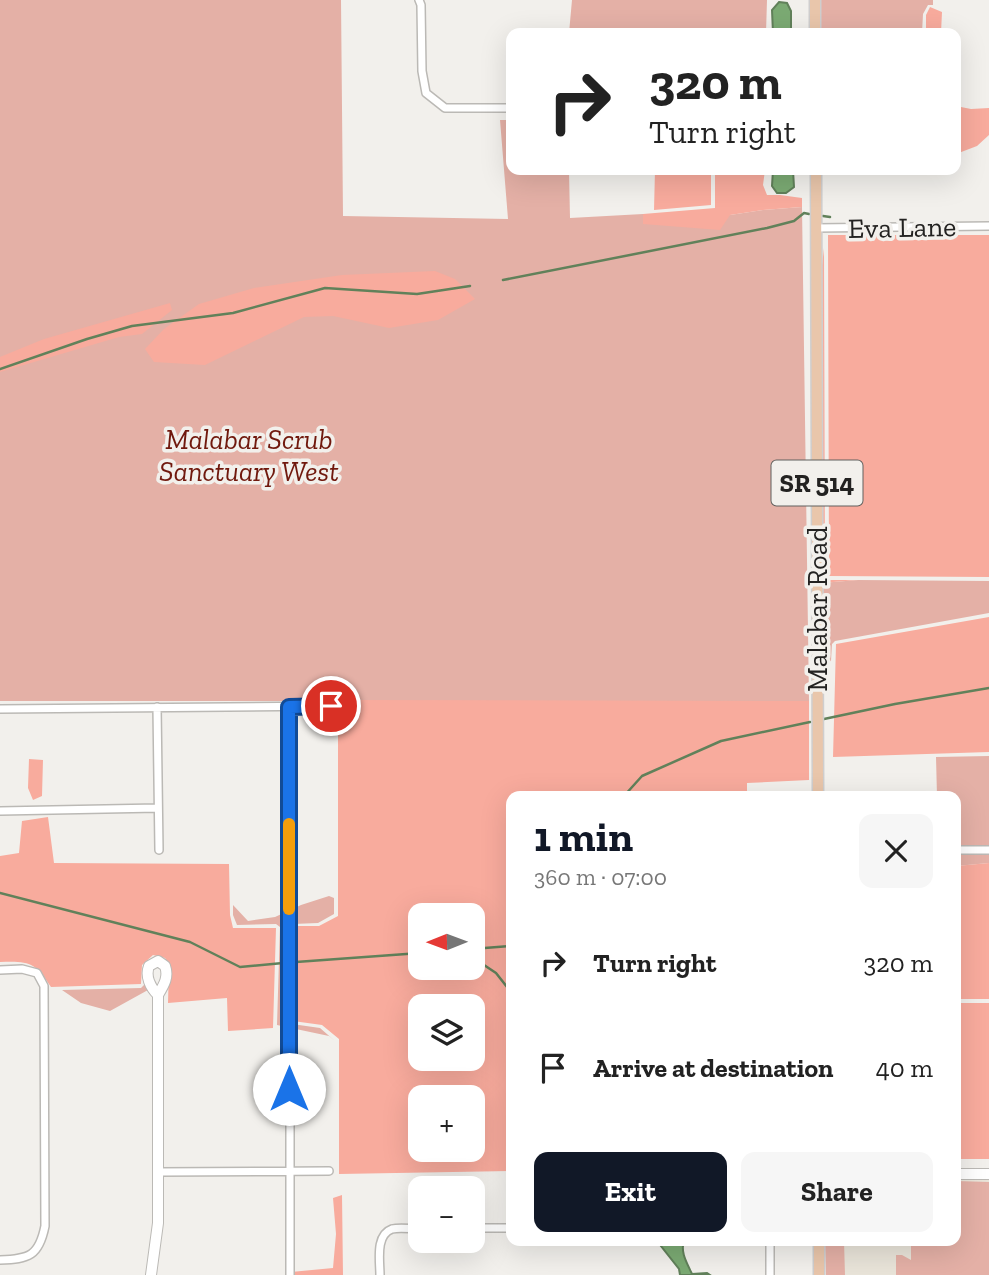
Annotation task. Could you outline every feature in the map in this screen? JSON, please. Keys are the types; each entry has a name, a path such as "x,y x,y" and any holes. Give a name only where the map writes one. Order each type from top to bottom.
{"main road":[{"path":"816,0 816,28"},
{"name":"Malabar Road","path":"816,175 818,791"},
{"path":"819,1246 819,1275"}],"street":[{"path":"419,0 422,71 426,93 445,108 506,108"},
{"name":"Eva Lane","path":"816,228 989,226"},
{"path":"0,709 331,706"},
{"path":"157,707 159,850"},
{"path":"289,707 289,1275"},
{"path":"0,811 158,808"},
{"path":"961,850 989,850"},
{"path":"0,970 22,969 37,973 44,986 45,1226 42,1241 32,1254 22,1258 0,1259"},
{"path":"151,1275 158,1223 158,995"},
{"path":"159,1172 329,1171"},
{"path":"961,1174 989,1174"},
{"path":"485,1228 506,1228"},
{"path":"380,1275 380,1245 385,1234 393,1229 408,1229"},
{"path":"770,1246 770,1275"}],"shaded area":[{"path":"779,2 787,3 791,11 791,28 773,28 772,10"},
{"path":"930,7 942,12 941,28 926,28 926,15"},
{"path":"961,107 989,108 989,135 977,146 961,152"},
{"path":"655,175 711,175 711,205 654,210"},
{"path":"715,175 764,175 763,185 767,195 802,198 802,207 730,215 720,230 643,224 643,214 715,208"},
{"path":"773,175 793,175 794,187 786,193 777,193 772,186"},
{"path":"828,235 989,235 989,577 829,576"},
{"path":"824,248 825,576 829,580 858,580 821,583 821,275"},
{"path":"435,271 455,279 475,299 438,320 389,328 333,316 304,317 205,365 154,362 145,349 164,329 199,304 254,288 342,275"},
{"path":"170,303 172,310 142,334 119,337 0,372 0,357 44,339"},
{"path":"989,617 989,752 833,757 836,644"},
{"path":"338,700 809,701 809,780 747,783 747,791 506,791 506,1171 339,1174 339,1039 322,1025 293,1021 295,926 319,926 338,916"},
{"path":"29,759 43,760 42,796 33,800 28,788"},
{"path":"48,817 54,863 229,864 230,915 233,928 276,928 273,1028 228,1031 227,998 168,1003 169,965 165,958 153,955 142,965 141,984 51,987 40,972 30,965 0,962 0,856 19,853 22,821"},
{"path":"989,863 989,999 961,999 961,866"},
{"path":"961,1003 989,1003 989,1159 961,1159"},
{"path":"961,1179 989,1179 989,1275 826,1275 825,1246 961,1246"},
{"path":"342,1195 343,1275 292,1275 291,1272 333,1268 336,1234 333,1198"},
{"path":"661,1246 683,1246 683,1253 692,1274 710,1275 680,1275 679,1269"}],"green space":[{"name":"Malabar Scrub Sanctuary West","path":"0,0 341,0 343,216 508,219 500,120 506,120 506,175 569,175 570,218 643,214 643,224 802,207 809,701 0,701"},
{"path":"572,0 767,0 766,28 569,28"},
{"path":"820,0 933,0 933,5 928,5 923,14 922,28 820,28"},
{"path":"858,580 989,581 989,613 835,641 832,644 831,661 822,663 821,583"},
{"path":"989,756 989,863 961,866 961,791 937,791 936,757"},
{"path":"329,896 334,898 334,914 318,923 293,924 292,1024 320,1028 335,1041 329,1036 277,1025 280,927 276,924 237,925 233,915 233,905 248,921 275,917"},
{"path":"145,984 148,990 110,1011 81,1003 62,990 141,988"},
{"path":"961,1181 989,1182 989,1275 896,1275 896,1255 911,1260 911,1246 961,1246"},
{"path":"825,1246 844,1246 845,1275 826,1275"}],"waterway":[{"path":"503,280 767,228 794,221 804,213 809,214"},
{"path":"823,216 830,217"},
{"path":"0,369 132,326 233,313 325,288 417,294 470,286"},
{"path":"824,719 989,688"},
{"path":"628,791 642,776 721,741 810,722"},
{"path":"0,893 190,942 240,967 283,963"},
{"path":"485,948 506,946"},
{"path":"296,962 408,954"},
{"path":"485,966 496,973 506,986"}],"slow traffic":[{"path":"289,824 289,909"}],"route":[{"path":"289,1089 289,707 331,706"}]}
